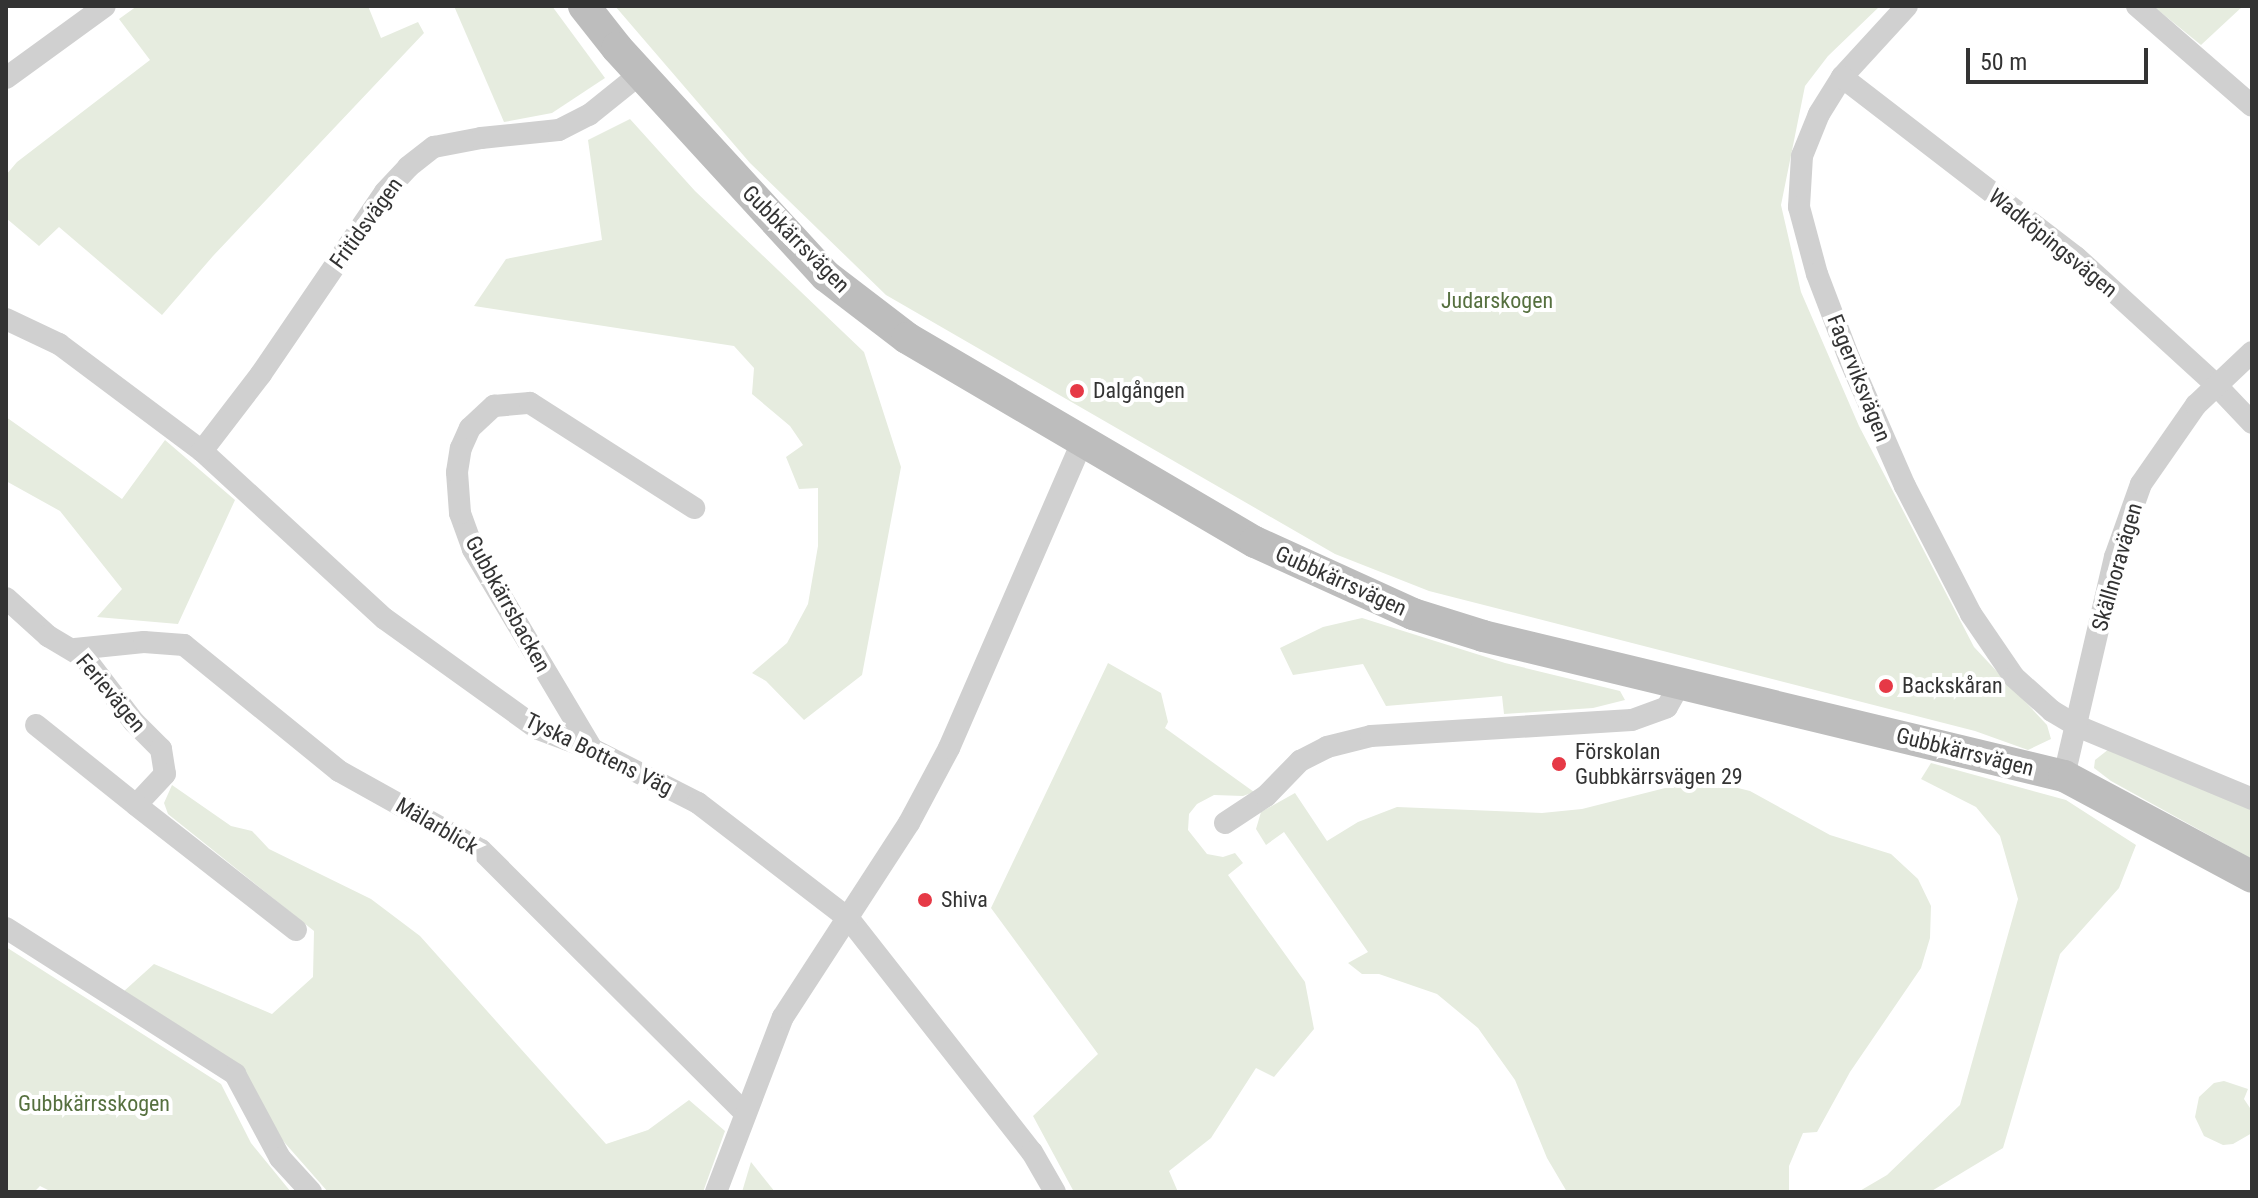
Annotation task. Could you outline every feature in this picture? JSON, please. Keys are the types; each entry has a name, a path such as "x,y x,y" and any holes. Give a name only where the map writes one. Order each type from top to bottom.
{"street":[{"path":"6,78 105,6"},
{"name":"Gubbkärrsvägen","path":"584,6 640,74 826,276 907,338 1255,542 1413,614 1483,636 2064,776 2252,877"},
{"name":"Fagerviksvägen","path":"1907,6 1842,77 1819,114 1802,156 1799,207 1817,274 1849,358 1905,486 1971,614 2014,677 2052,711 2077,726 2252,799"},
{"path":"2137,6 2252,106"},
{"name":"Fritidsvägen","path":"202,451 261,374 385,192 408,167 434,147 481,138 559,130 589,115 640,74"},
{"name":"Wadköpingsvägen","path":"1842,77 2076,257 2216,385 2252,423"},
{"name":"Tyska Bottens Väg","path":"6,319 59,344 202,451 385,619 538,729 592,749 698,803 849,919 1032,1152 1055,1192"},
{"name":"Skällnoravägen","path":"2077,726 2115,557 2141,484 2196,405 2252,352"},
{"name":"Gubbkärrsbacken","path":"592,749 473,549 460,513 457,472 461,448 470,428 494,406 530,403 694,508"},
{"path":"716,1192 783,1017 909,823 949,748 1083,440"},
{"name":"Ferievägen","path":"6,598 48,636 75,649 161,749 165,774 136,805"},
{"name":"Mälarblick","path":"75,649 144,642 184,645 339,771 481,850 745,1113"},
{"path":"1225,823 1266,796 1300,761 1327,747 1371,736 1632,720 1667,707 1679,685"},
{"path":"36,725 296,930"},
{"path":"2064,776 2077,726"},
{"path":"6,928 235,1074 280,1158 311,1192"}],"green space":[{"path":"137,6 368,6 381,38 418,22 424,33 213,256 162,315 59,227 39,246 6,218 6,175 17,162 150,60 119,19"},
{"path":"454,6 552,6 605,78 552,113 504,122"},
{"name":"Judarskogen","path":"615,6 1880,6 1828,56 1805,86 1781,205 1801,292 1859,426 1974,647 2047,725 2051,739 2028,750 1975,731 1429,591 1335,554 886,295 750,163"},
{"path":"2153,6 2243,6 2201,45"},
{"path":"630,119 695,191 864,352 901,467 862,675 804,720 766,681 752,673 787,643 808,604 818,546 818,488 799,489 786,457 803,445 790,426 752,394 754,368 734,346 474,306 506,259 602,240 588,140"},
{"path":"6,417 122,499 165,440 235,500 178,624 97,617 122,589 60,511 6,481"},
{"path":"1362,618 1505,663 1620,691 1625,700 1593,708 1504,714 1502,696 1386,706 1363,664 1293,675 1280,648 1323,627"},
{"path":"1108,663 1161,693 1168,722 1165,728 1254,792 1243,796 1214,795 1197,804 1189,814 1188,830 1207,854 1223,857 1235,853 1243,863 1228,875 1305,982 1314,1029 1274,1077 1256,1068 1211,1138 1169,1171 1178,1192 1074,1192 1033,1116 1098,1054 991,908"},
{"path":"2109,749 2231,798 2252,810 2252,859 2111,781 2094,768 2095,760"},
{"path":"1931,763 2066,800 2136,845 2119,888 2060,954 2003,1148 1930,1192 1858,1192 1887,1175 1960,1105 2018,899 2000,836 1976,807 1921,779"},
{"path":"1689,782 1718,783 1750,791 1830,835 1891,854 1918,879 1931,906 1930,938 1921,968 1850,1072 1817,1132 1803,1133 1789,1166 1789,1192 1567,1192 1547,1158 1515,1080 1478,1028 1437,994 1379,974 1362,974 1348,963 1368,952 1284,832 1266,845 1256,829 1261,812 1295,793 1327,841 1358,822 1397,807 1542,813 1582,809"},
{"path":"172,785 231,826 252,831 269,849 371,899 420,936 606,1144 648,1130 689,1100 725,1131 703,1192 328,1192 277,1134 246,1073 123,992 154,964 272,1014 313,977 314,931 168,814 164,803"},
{"name":"Gubbkärrsskogen","path":"6,947 221,1084 251,1143 291,1192 52,1192 40,1186 34,1192 6,1192"},
{"path":"2224,1081 2248,1089 2244,1099 2252,1111 2252,1133 2233,1144 2223,1145 2204,1136 2195,1117 2199,1097 2214,1083"},
{"path":"751,1162 775,1192 742,1192"}],"place":[{"name":"Dalgången","path":"1077,391"},
{"name":"Backskåran","path":"1886,686"},
{"name":"Förskolan Gubbkärrsvägen 29","path":"1559,764"},
{"name":"Shiva","path":"925,900"}]}
